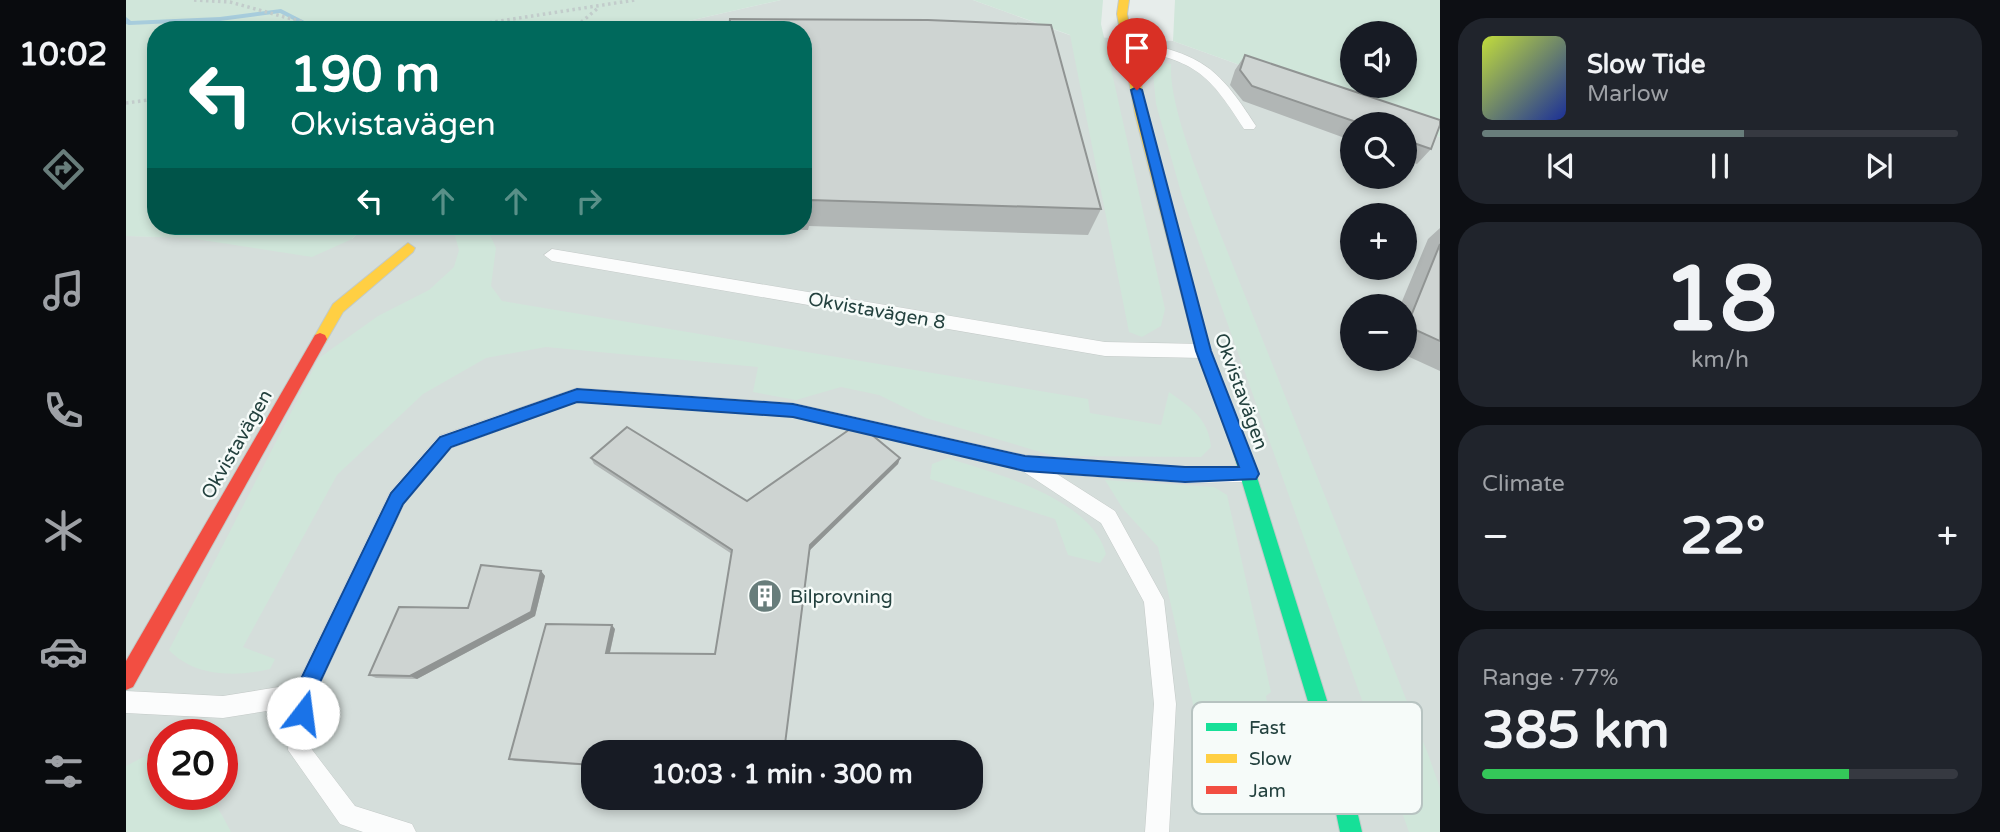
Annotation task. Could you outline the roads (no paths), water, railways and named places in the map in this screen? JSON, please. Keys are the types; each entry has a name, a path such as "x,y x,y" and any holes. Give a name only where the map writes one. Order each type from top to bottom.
{"street":[{"name":"Okvistavägen","path":"1124,0 1122,14 1141,114 1203,351 1250,474 1318,702"},
{"name":"Okvistavägen","path":"126,680 338,308 408,248"},
{"name":"Okvistavägen","path":"1347,814 1351,832"}],"lane":[{"path":"1128,43 1174,53 1205,65 1227,89 1249,126"},
{"name":"Okvistavägen 8","path":"552,255 1105,349 1203,351"},
{"path":"404,832 348,817 299,750 304,694 397,498 445,442 577,395 793,410 1025,463 1185,475 1250,474"},
{"path":"1025,463 1108,517 1154,600 1165,704 1157,832 1167,832"},
{"path":"126,702 223,707 304,694"}],"waterway":[{"path":"174,21 220,19 281,11 301,21"},
{"path":"126,19 129,23 147,22"}],"place":[{"name":"Bilprovning","path":"765,596"}]}
